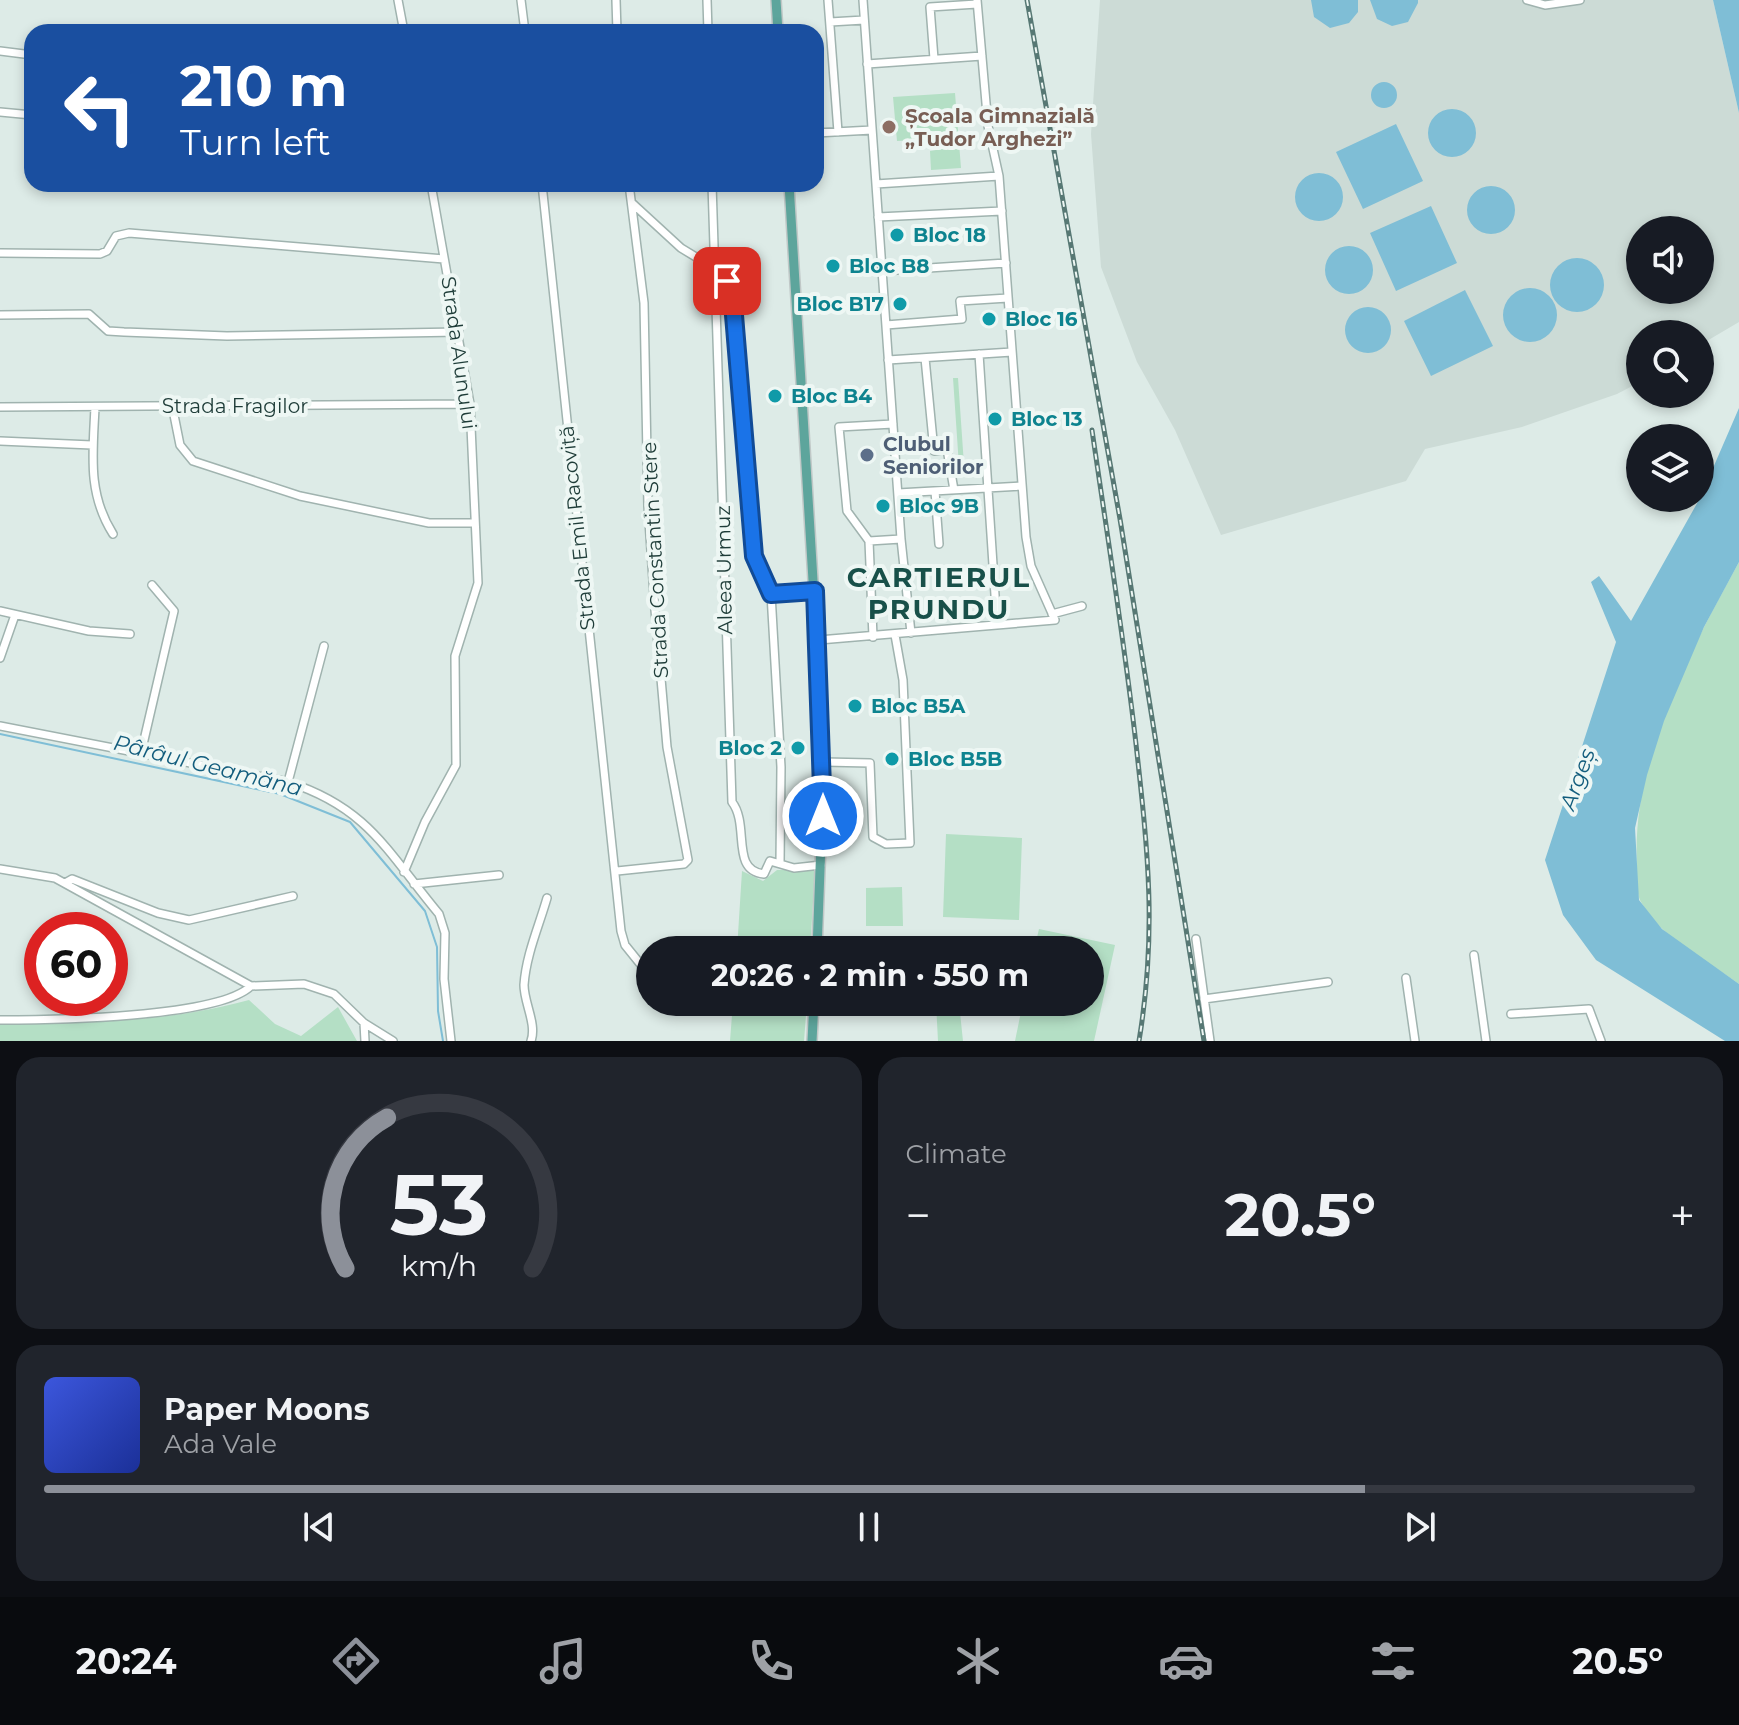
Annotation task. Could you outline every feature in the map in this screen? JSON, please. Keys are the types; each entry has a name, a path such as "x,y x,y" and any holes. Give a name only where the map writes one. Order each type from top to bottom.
{"main road":[{"path":"776,0 778,24"},
{"path":"790,192 824,762 818,936"},
{"path":"812,1041 813,1016"}],"street":[{"path":"398,0 402,24"},
{"path":"521,0 524,24"},
{"path":"616,0 617,24"},
{"path":"707,0 708,24"},
{"path":"828,0 838,132"},
{"path":"863,0 901,539 911,633"},
{"path":"1527,0 1545,5 1580,0"},
{"path":"819,640 1055,620 1031,566 1021,486 999,176 988,126 977,2 937,3 930,7 934,59"},
{"path":"830,22 864,20"},
{"path":"0,51 24,54"},
{"path":"867,64 982,56"},
{"path":"0,112 24,114"},
{"path":"824,133 872,130"},
{"path":"876,184 999,176"},
{"name":"Strada Alunului","path":"404,872 425,822 456,765 459,745 453,675 460,638 478,583 470,404 432,192"},
{"name":"Strada Emil Racoviță","path":"543,192 598,728 625,945 636,959"},
{"name":"Strada Constantin Stere","path":"617,871 684,864 688,860 667,747 648,506 644,303 629,192"},
{"name":"Aleea Urmuz","path":"712,192 732,802 741,813 742,857 750,868 764,874 770,861 794,868 821,865"},
{"path":"630,202 681,248 714,268 727,281 733,303 749,522 754,556 771,594 781,767 780,863"},
{"path":"878,217 1002,211"},
{"path":"0,253 100,254 107,251 116,236 129,233 444,259"},
{"path":"882,271 1006,263"},
{"path":"886,325 962,319 960,301 1008,298"},
{"path":"0,315 89,314 108,331 227,336 459,332"},
{"path":"888,360 1012,352"},
{"path":"979,354 997,625"},
{"path":"925,358 934,451 947,449 954,490"},
{"name":"Strada Fragilor","path":"0,407 470,404"},
{"path":"172,405 180,445 193,461 300,496 429,523 475,523"},
{"path":"95,407 91,464 100,513 113,534"},
{"path":"873,637 869,541 847,511 839,427 893,424"},
{"path":"0,441 92,445"},
{"path":"898,493 1021,486"},
{"path":"935,491 939,544"},
{"path":"869,541 901,539"},
{"path":"141,753 174,611 152,585"},
{"path":"771,594 815,591"},
{"path":"1052,614 1082,606"},
{"path":"0,611 89,631 130,634"},
{"path":"0,658 15,615"},
{"path":"824,762 870,763 873,837 886,844 910,843 903,680 895,635"},
{"path":"288,782 324,646"},
{"path":"0,726 288,782 333,799 354,813 439,914 445,933 444,979 451,1041"},
{"path":"0,869 35,872 65,883 251,986 315,987 334,994 364,1023 393,1041"},
{"path":"414,884 499,875"},
{"path":"65,883 72,879 158,913 189,920 293,896"},
{"path":"531,1041 533,1032 524,986 527,962 547,898"},
{"path":"1196,939 1210,1041"},
{"path":"1474,955 1486,1041"},
{"path":"1406,978 1415,1041"},
{"path":"1204,999 1328,982"},
{"path":"0,1020 44,1021 204,1005 240,994 251,986"},
{"path":"1511,1014 1589,1009 1601,1041"},
{"path":"364,1023 365,1041"}],"shaded area":[{"path":"1100,0 1713,0 1739,113 1739,322 1714,337 1714,320 1626,320 1626,389 1617,394 1522,427 1425,449 1406,481 1221,535 1175,430 1137,362 1101,267 1091,134"}],"green space":[{"path":"955,93 961,168 931,170 930,151 936,150 935,139 897,141 893,97"},
{"path":"953,378 958,378 964,465 959,466"},
{"path":"1739,562 1739,984 1685,948 1660,927 1641,902 1637,875 1638,826 1653,747 1683,670"},
{"path":"946,834 1022,838 1019,920 943,917"},
{"path":"777,870 815,870 811,936 738,936 742,871 763,881"},
{"path":"902,887 903,926 866,926 866,888"},
{"path":"1039,929 1072,936 1037,936"},
{"path":"1104,943 1115,945 1104,995"},
{"path":"249,1000 275,1024 301,1036 338,1007 357,1041 0,1041 0,1023 156,1017"},
{"path":"732,1016 806,1016 804,1041 730,1041"},
{"path":"937,1016 960,1016 963,1041 938,1041"},
{"path":"1020,1016 1099,1016 1094,1041 1015,1041"}],"water":[{"path":"1311,0 1358,0 1358,12 1349,23 1330,28 1314,17"},
{"path":"1370,0 1418,0 1418,3 1408,22 1392,26 1377,19"},
{"path":"1713,0 1739,0 1739,113"},
{"path":"1384,82 1393,86 1397,95 1393,104 1384,108 1375,104 1371,95 1375,86"},
{"path":"1452,109 1469,116 1476,133 1469,150 1452,157 1435,150 1428,133 1435,116"},
{"path":"1396,124 1423,181 1363,209 1336,152"},
{"path":"1319,173 1336,180 1343,197 1336,214 1319,221 1302,214 1295,197 1302,180"},
{"path":"1491,186 1500,187 1508,193 1514,201 1514,219 1508,227 1500,233 1491,234 1482,233 1474,227 1468,219 1467,210 1468,201 1474,193 1482,187"},
{"path":"1431,206 1457,263 1396,291 1370,233"},
{"path":"1349,246 1366,253 1373,270 1366,287 1349,294 1332,287 1325,270 1332,253"},
{"path":"1577,258 1596,266 1604,285 1596,304 1577,312 1558,304 1550,285 1558,266"},
{"path":"1530,288 1549,296 1557,315 1549,334 1530,342 1511,334 1503,315 1511,296"},
{"path":"1465,290 1493,346 1431,376 1404,321"},
{"path":"1368,307 1377,308 1384,314 1390,321 1390,339 1384,346 1377,352 1368,353 1359,352 1352,346 1346,339 1345,330 1346,321 1352,314 1359,308"},
{"name":"Argeș","path":"1739,408 1739,562 1704,627 1664,721 1635,828 1639,900 1662,929 1739,984 1739,1041 1725,1041 1596,960 1563,915 1545,860 1616,642 1591,582 1599,576 1631,621 1692,512 1714,512 1714,466"}],"waterway":[{"name":"Pârâul Geamăna","path":"0,734 280,794 350,822 425,911 437,947 438,1011 443,1041"}],"railway":[{"path":"1027,0 1120,519 1204,1041"},
{"path":"1092,430 1121,626 1147,857 1148,964 1139,1041"}],"place":[{"name":"Școala Gimnazială „Tudor Arghezi”","path":"889,127"},
{"name":"Bloc 18","path":"897,235"},
{"name":"Bloc B8","path":"833,266"},
{"name":"Bloc B17","path":"900,304"},
{"name":"Bloc 16","path":"989,319"},
{"name":"Bloc B4","path":"775,396"},
{"name":"Bloc 13","path":"995,419"},
{"name":"Clubul Seniorilor","path":"867,455"},
{"name":"Bloc 9B","path":"883,506"},
{"name":"Bloc B5A","path":"855,706"},
{"name":"Bloc 2","path":"798,748"},
{"name":"Bloc B5B","path":"892,759"}],"district":[{"name":"CARTIERUL PRUNDU","path":"939,593"}],"route":[{"path":"727,281 733,303 754,556 771,594 815,591 824,762 823,816"}]}
